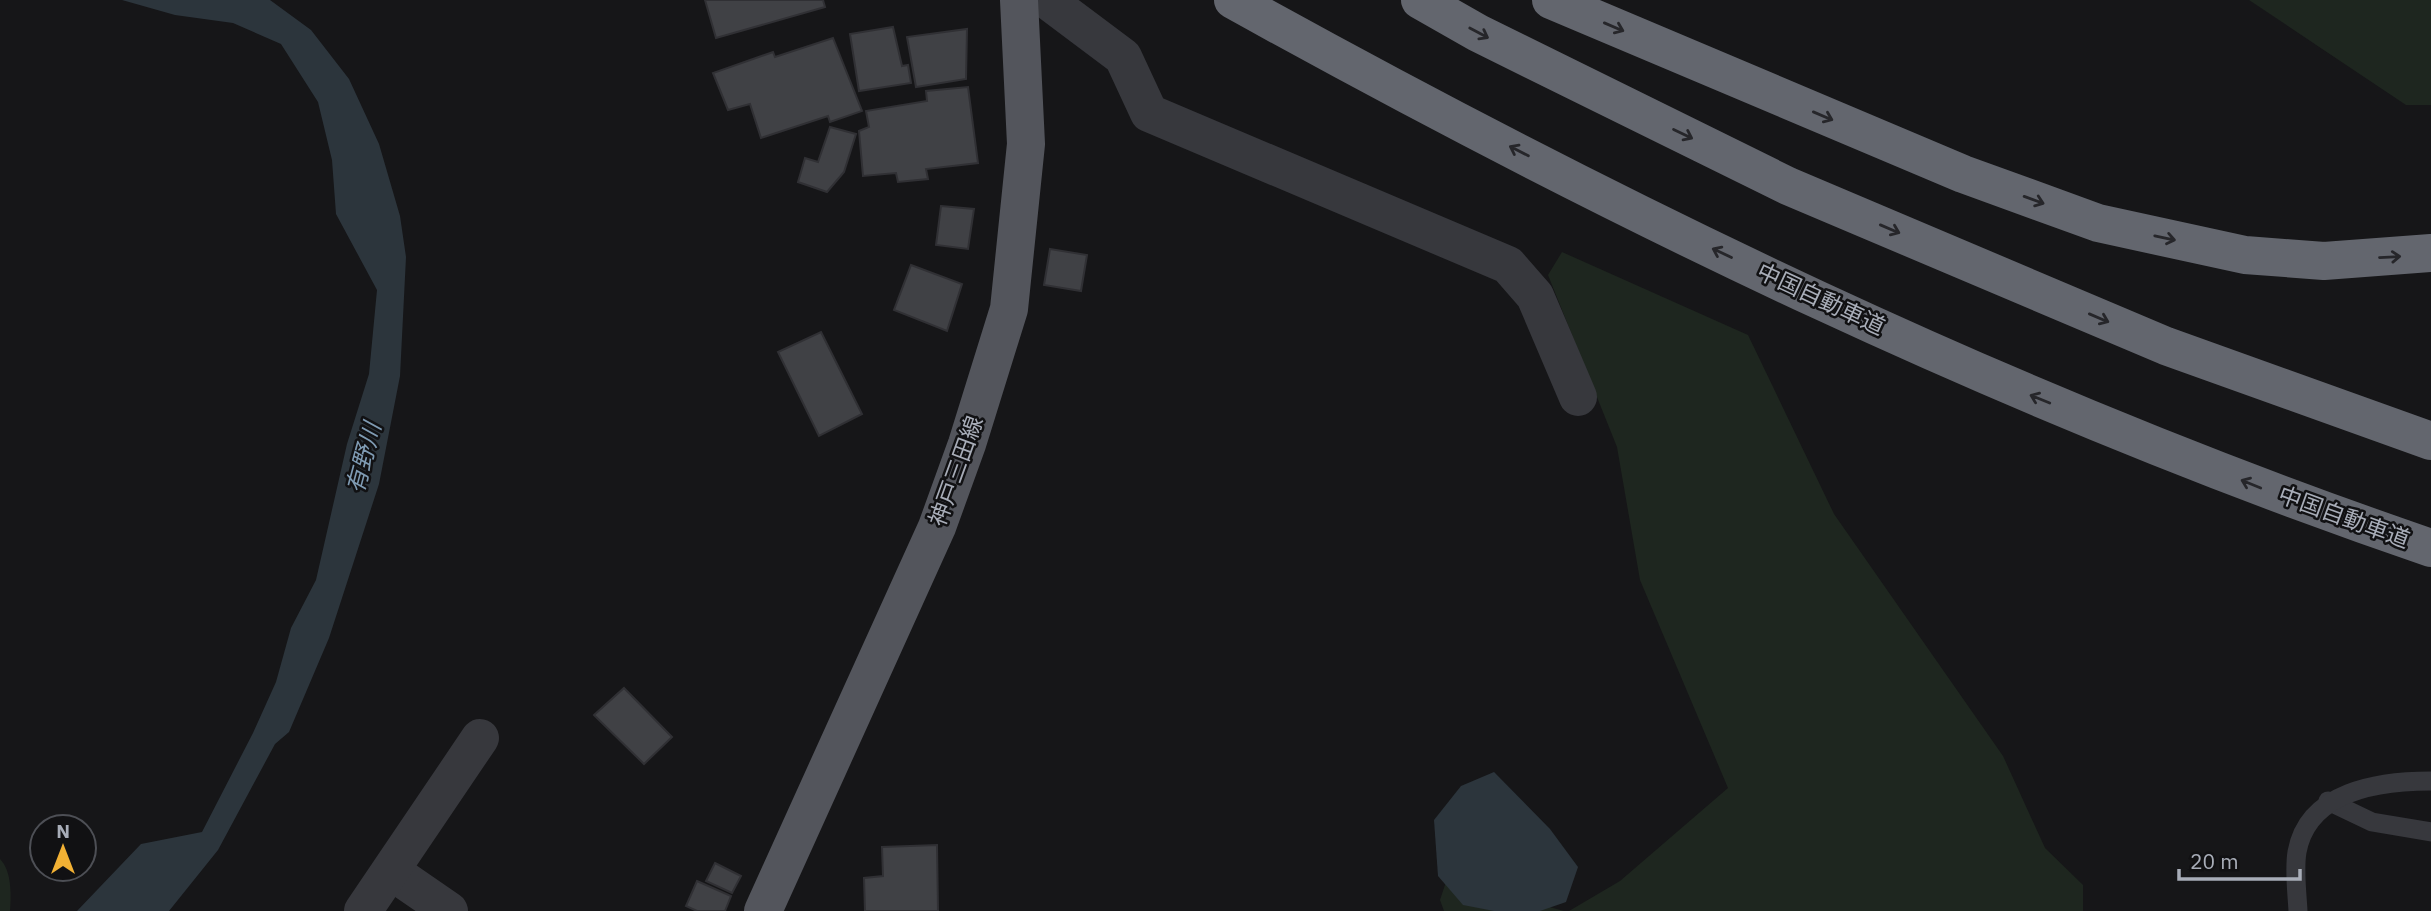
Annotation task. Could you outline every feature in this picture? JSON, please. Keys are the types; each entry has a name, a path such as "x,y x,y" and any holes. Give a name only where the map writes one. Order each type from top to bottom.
{"highway":[{"name":"中国自動車道","path":"1233,0 1351,65 1700,243 2015,389 2301,504 2431,548"},
{"path":"1420,0 1478,33 1788,186 2166,346 2431,441"},
{"path":"1551,0 1963,174 2098,223 2245,255 2324,261 2431,253"}],"main road":[{"name":"神戸三田線","path":"763,911 937,527 967,444 1009,309 1026,144 1019,0"}],"street":[{"path":"1047,0 1123,57 1149,113 1508,265 1535,296 1578,397"},
{"path":"363,911 480,738"},
{"path":"391,872 449,911"}],"lane":[{"path":"2298,911 2297,853 2307,822 2328,801 2394,780 2431,780"},
{"path":"2328,801 2372,822 2431,832"}],"shaded area":[{"path":"2249,0 2431,0 2431,105 2406,105"},
{"path":"1562,252 1748,335 1834,514 2003,756 2045,848 2083,885 2083,911 1569,911 1620,881 1728,788 1640,580 1617,447 1548,275"},
{"path":"0,859 9,877 10,911 0,911"},
{"path":"1447,879 1564,911 1444,911 1440,900"}],"water":[{"name":"有野川","path":"122,0 270,0 311,30 349,79 379,144 400,216 406,257 400,376 379,484 329,638 289,732 275,744 218,850 169,911 77,911 141,844 202,832 253,733 276,682 291,628 316,580 347,444 369,374 377,290 336,214 332,160 318,102 281,44 233,23 175,15"},
{"path":"1494,772 1550,829 1578,867 1566,902 1540,911 1494,911 1463,905 1438,876 1434,820 1461,786"}],"building":[{"path":"705,0 823,0 825,7 716,38"},
{"path":"893,27 902,66 908,65 911,83 859,91 850,34"},
{"path":"967,29 966,79 916,87 907,37"},
{"path":"833,38 862,111 830,122 828,116 761,138 750,104 728,110 713,73 773,52 775,57"},
{"path":"968,87 978,163 926,169 928,179 898,182 896,173 863,176 859,131 869,127 866,111 927,101 926,91"},
{"path":"830,127 856,134 844,172 827,192 798,182 805,158 818,162"},
{"path":"941,206 974,209 968,249 936,245"},
{"path":"1050,249 1087,255 1081,291 1044,285"},
{"path":"911,265 962,284 947,331 894,310"},
{"path":"821,332 862,414 819,436 778,352"},
{"path":"624,688 672,737 644,764 594,715"},
{"path":"937,845 938,911 865,911 864,878 883,876 882,847"},
{"path":"715,863 741,876 732,893 706,881"},
{"path":"697,881 731,896 725,911 697,911 686,906"}]}
